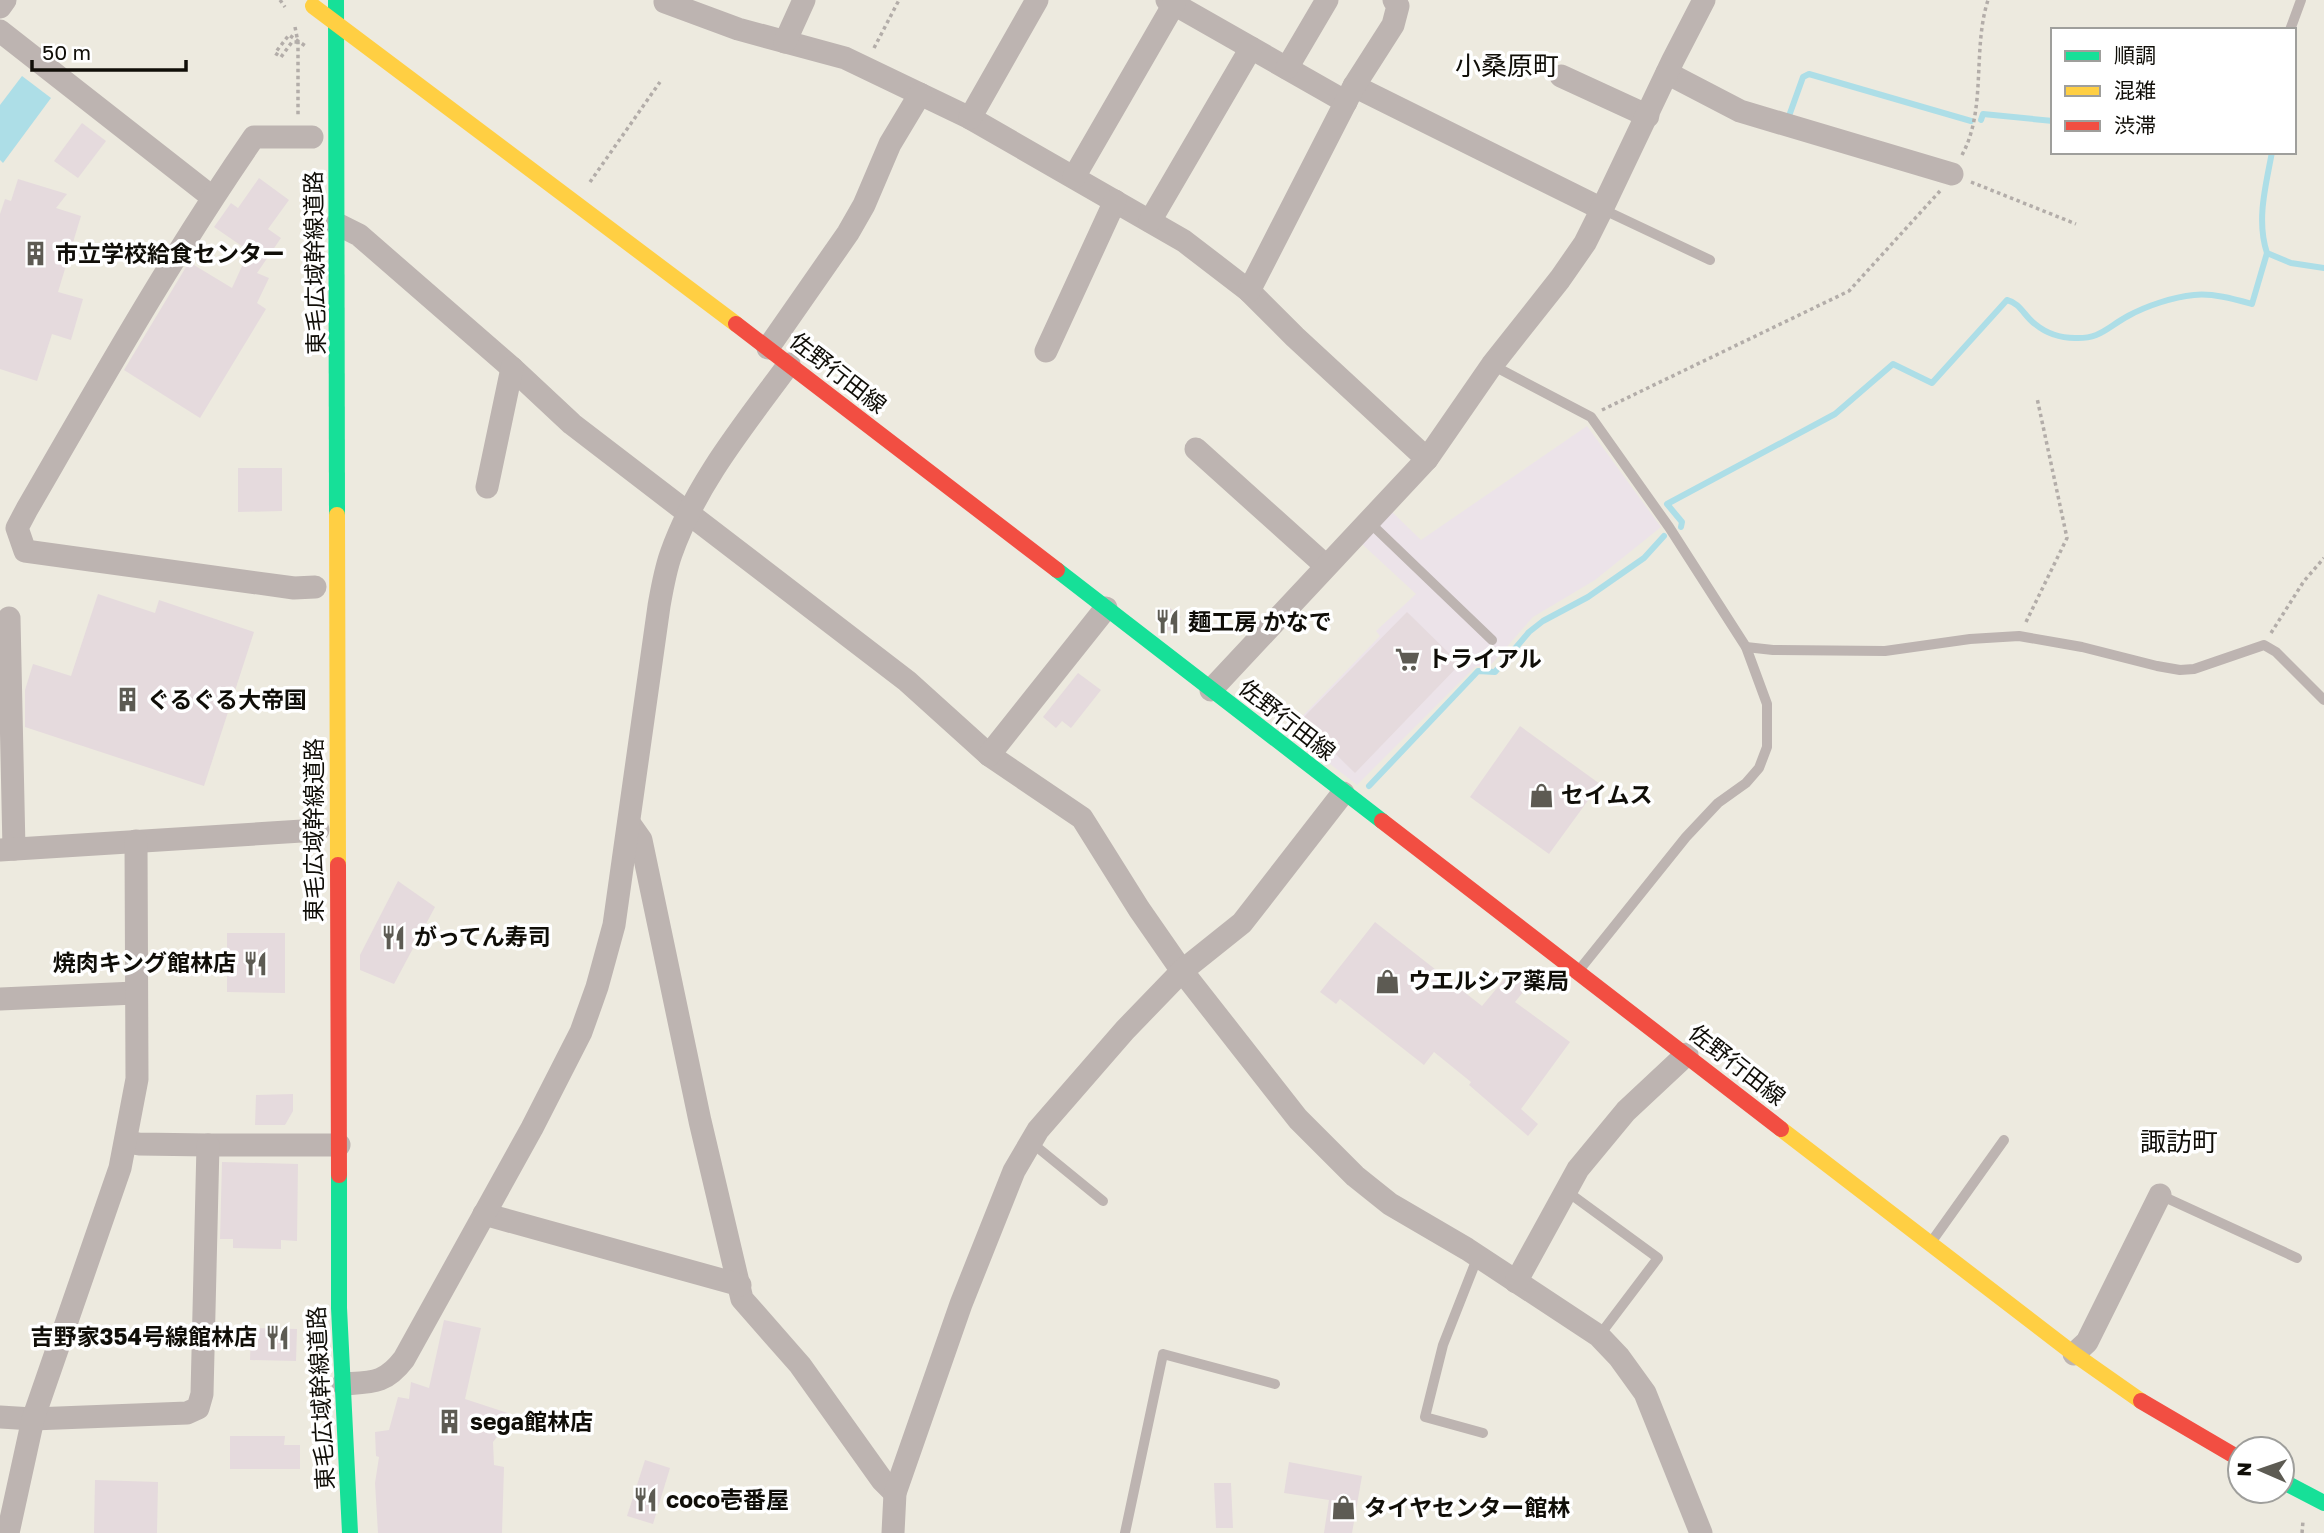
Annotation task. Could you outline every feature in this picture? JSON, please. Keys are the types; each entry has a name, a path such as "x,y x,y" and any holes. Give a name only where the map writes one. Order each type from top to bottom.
{"main road":[{"name":"東毛広域幹線道路","path":"336,0 337,224 326,1145 339,1308 350,1533"},
{"name":"佐野行田線","path":"313,3 374,54 789,364 2074,1354 2135,1398 2226,1451"},
{"path":"313,3 313,32"},
{"path":"2296,1488 2324,1503"}],"street":[{"path":"0,7 5,0"},
{"path":"666,0 665,2 738,29 845,58 970,118 1184,241 1249,291 1427,459"},
{"path":"785,42 804,0"},
{"path":"970,118 1037,0"},
{"path":"1287,68 1327,0"},
{"path":"1249,291 1350,94 1393,26 1398,6 1394,0"},
{"path":"1212,690 1427,459 1492,365 1560,279 1585,243 1704,0"},
{"path":"1074,177 1171,2 1287,68 1602,209"},
{"path":"0,31 212,197"},
{"path":"1150,221 1251,48"},
{"path":"1667,73 1740,111 1952,174"},
{"path":"1561,76 1648,116"},
{"path":"768,348 848,233 864,205 890,144 920,94"},
{"path":"307,134 254,137 212,197 147,303 27,509 9,527 25,551 294,588 315,587"},
{"path":"1046,351 1115,201"},
{"path":"337,224 359,235 572,424 687,515 907,681 989,755 1082,818 1182,971 1298,1119 1355,1175 1390,1204 1478,1256 1599,1336 1619,1357 1645,1393 1701,1533"},
{"path":"343,1384 379,1381 392,1374 404,1359 532,1128 581,1032 614,925 659,606 670,556 687,515 716,463 789,364"},
{"path":"487,487 512,368"},
{"path":"1196,449 1326,566"},
{"path":"989,755 1106,608"},
{"path":"9,618 7,850 318,830"},
{"path":"892,1533 895,1493 961,1304 1014,1171 1038,1130 1182,971 1242,923 1343,793"},
{"path":"629,823 641,840 742,1298 800,1365 882,1480 895,1493"},
{"path":"9,1533 33,1419 127,1142 137,1079 136,841"},
{"path":"0,999 135,993"},
{"path":"1516,1282 1578,1170 1626,1111 1687,1054"},
{"path":"127,1142 326,1145"},
{"path":"0,1416 33,1419 187,1413 198,1408 202,1394 208,1145"},
{"path":"2074,1354 2087,1342 2160,1195"},
{"path":"484,1214 740,1285"}],"lane":[{"path":"2291,28 2301,0"},
{"path":"1602,209 1710,260"},
{"path":"1492,365 1591,417 1669,527 1746,647 1767,704 1767,747 1759,768 1746,783 1718,803 1686,837 1578,971"},
{"path":"1368,521 1492,640"},
{"path":"1746,647 1873,652 2000,636 2020,636 2082,647 2180,670 2194,669 2263,645 2276,652 2324,699"},
{"path":"1930,1244 2004,1140"},
{"path":"1032,1143 1103,1201"},
{"path":"1565,1190 1658,1258 1599,1336"},
{"path":"2160,1195 2297,1258"},
{"path":"1478,1256 1443,1345 1425,1417 1483,1433"},
{"path":"1125,1533 1163,1354 1275,1384"}],"path":[{"path":"280,0 287,10"},
{"path":"864,68 899,0"},
{"path":"1591,417 1849,291 1936,197 1969,144 1973,128 1981,21 1988,0"},
{"path":"291,17 298,42 298,114 307,134"},
{"path":"289,35 275,53 281,57 292,42 298,42"},
{"path":"583,193 660,82"},
{"path":"1952,174 2076,224"},
{"path":"2020,636 2067,538 2037,398"},
{"path":"2263,645 2304,581 2324,558"}],"shaded area":[{"path":"1587,426 1661,527 1595,580 1533,617 1489,667 1476,666 1357,785 1288,731 1380,636 1376,631 1416,594 1362,544 1388,508 1421,540"}],"water":[{"path":"22,76 51,98 3,163 0,160 0,105"}],"building":[{"path":"82,123 106,141 78,178 54,161"},
{"path":"259,178 289,200 268,229 281,238 257,273 269,278 257,303 266,309 200,418 124,370 189,262 232,288 249,251 214,227 231,203 238,208"},
{"name":"市立学校給食センター","path":"18,179 67,194 56,208 81,216 58,292 83,299 71,340 52,334 37,381 0,369 0,214 5,199 11,201"},
{"path":"238,468 282,468 282,511 238,512"},
{"name":"ぐるぐる大帝国","path":"98,594 155,613 159,600 254,632 204,786 25,727 25,690 33,664 71,676"},
{"path":"1169,607 1181,617 1169,631 1156,621"},
{"path":"1407,612 1460,664 1355,773 1301,720"},
{"path":"1078,673 1101,690 1071,728 1062,721 1056,728 1043,717"},
{"path":"1520,726 1600,784 1549,854 1470,797"},
{"name":"がってん寿司","path":"398,881 435,907 394,984 360,970 360,955"},
{"path":"1375,922 1482,1006 1507,976 1509,978 1513,973 1528,986 1515,1002 1570,1042 1521,1109 1538,1124 1528,1136 1469,1085 1471,1082 1434,1052 1424,1065 1340,999 1336,1004 1320,992"},
{"name":"焼肉キング館林店","path":"227,933 285,933 285,993 227,992"},
{"path":"293,1094 293,1111 285,1125 255,1125 256,1095"},
{"path":"222,1162 298,1164 297,1241 281,1240 281,1249 233,1248 233,1239 220,1239"},
{"path":"444,1320 481,1328 465,1399 514,1415 493,1442 494,1465 504,1467 502,1533 378,1533 375,1483 379,1457 376,1456 375,1432 389,1430 398,1397 409,1399 411,1382 429,1388"},
{"path":"251,1328 297,1329 296,1361 250,1360"},
{"path":"230,1436 285,1436 284,1445 300,1445 300,1469 230,1469"},
{"path":"645,1460 670,1468 653,1524 627,1516"},
{"path":"1289,1462 1362,1476 1352,1533 1324,1533 1329,1500 1284,1493"},
{"path":"95,1480 158,1482 157,1533 94,1533"},
{"path":"1214,1483 1231,1483 1233,1528 1216,1528"}],"waterway":[{"path":"1789,116 1803,77 1809,74 1971,121"},
{"path":"1981,120 1983,114 2051,121"},
{"path":"2272,154 2262,215 2267,253 2291,263 2324,268"},
{"path":"1681,527 1682,522 1667,504 1835,414 1893,364 1932,383 2007,300 2015,304 2031,321 2049,332 2070,338 2091,337 2143,309 2177,298 2209,295 2252,304 2267,253"},
{"path":"1369,786 1478,671 1495,672 1529,632 1543,621 1588,597 1644,558 1664,536"}],"traffic: fast":[{"path":"336,0 337,515"},
{"path":"1057,570 1382,821"},
{"path":"339,1175 339,1308 350,1533"},
{"path":"2296,1488 2324,1503"}],"traffic: slow":[{"path":"313,6 736,324"},
{"path":"337,515 338,865"},
{"path":"1781,1129 2074,1354 2141,1401"}],"traffic: jam":[{"path":"736,324 1057,570"},
{"path":"1382,821 1781,1129"},
{"path":"338,865 339,1175"},
{"path":"2141,1401 2226,1451"}],"place":[{"name":"市立学校給食センター","path":"35,254"},
{"name":"麺工房 かなで","path":"1168,622"},
{"name":"トライアル","path":"1407,659"},
{"name":"ぐるぐる大帝国","path":"127,700"},
{"name":"セイムス","path":"1541,795"},
{"name":"がってん寿司","path":"394,937"},
{"name":"焼肉キング館林店","path":"256,963"},
{"name":"ウエルシア薬局","path":"1388,981"},
{"name":"吉野家354号線館林店","path":"277,1337"},
{"name":"sega館林店","path":"450,1422"},
{"name":"coco壱番屋","path":"646,1500"},
{"name":"タイヤセンター館林","path":"1344,1508"}],"district":[{"name":"小桑原町","path":"1507,66"},
{"name":"諏訪町","path":"2179,1142"}]}
